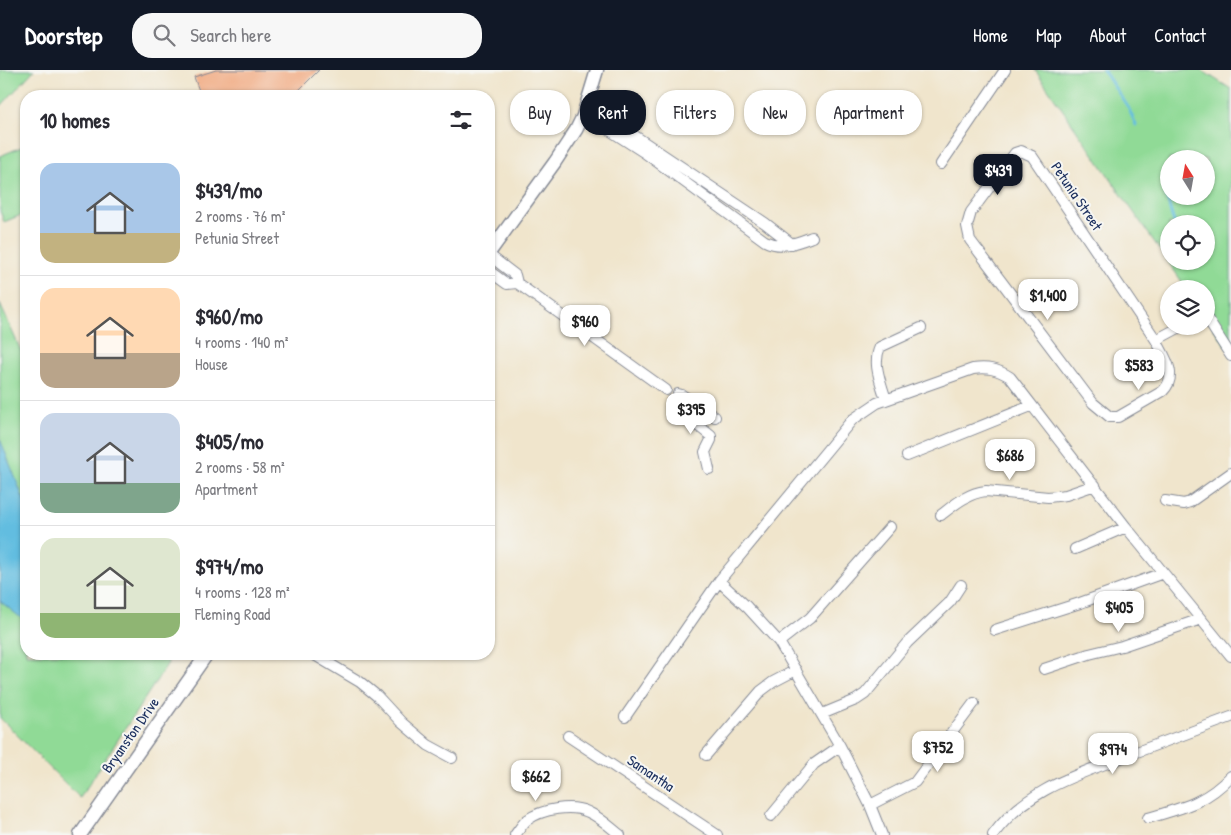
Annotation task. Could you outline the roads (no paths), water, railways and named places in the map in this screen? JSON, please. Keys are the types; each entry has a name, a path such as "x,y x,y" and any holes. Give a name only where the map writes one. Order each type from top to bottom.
{"street":[{"path":"591,90 597,70"},
{"path":"941,164 1005,70"},
{"path":"495,246 559,156 580,119"},
{"path":"618,135 645,152 765,241 778,245 792,244 812,237"},
{"name":"Petunia Street","path":"1025,152 1032,156 1156,340 1171,369 1168,387 1118,418 1110,417 1102,412 1093,404 970,240 967,226 971,212 1015,153 1025,152"},
{"path":"495,259 515,275 517,284"},
{"path":"495,275 508,284 517,284 666,390 674,388 677,409 711,436 705,452 709,469"},
{"path":"886,400 878,374 877,354 880,346 921,328"},
{"path":"1215,331 1231,356"},
{"path":"1156,340 1165,335"},
{"path":"625,717 720,581 845,428 860,414 877,404 973,369 986,368 1000,371 1010,377 1126,527 1231,656"},
{"path":"675,397 682,395 714,417"},
{"path":"907,456 1031,406"},
{"path":"1165,501 1184,504 1190,502 1231,473"},
{"path":"941,515 963,498 978,492 986,491 1048,497 1066,495 1095,485"},
{"path":"780,642 810,618 890,527"},
{"path":"1075,549 1126,527"},
{"path":"995,630 1080,603 1163,573"},
{"path":"720,581 780,642 840,746 870,806 882,835"},
{"path":"822,714 856,700 865,694 907,643 950,602 961,585"},
{"path":"1044,669 1089,654 1122,646 1201,619"},
{"name":"Bryanston Drive","path":"80,835 203,660"},
{"path":"323,660 360,682 428,745 452,758"},
{"path":"706,755 761,691 773,682 796,670"},
{"path":"870,806 915,782 974,703"},
{"path":"993,835 1002,822 1028,799 1042,791 1082,773 1231,717"},
{"name":"Samantha","path":"568,736 717,835"},
{"path":"771,816 814,764 840,746"},
{"path":"1148,818 1188,807 1203,800 1231,776"},
{"path":"515,835 527,820 537,815 577,808 591,813 620,835"}],"water":[{"path":"0,439 20,490 20,617 0,601"}],"waterway":[{"path":"1103,70 1128,107 1136,125"},
{"path":"1169,205 1172,215"}]}
